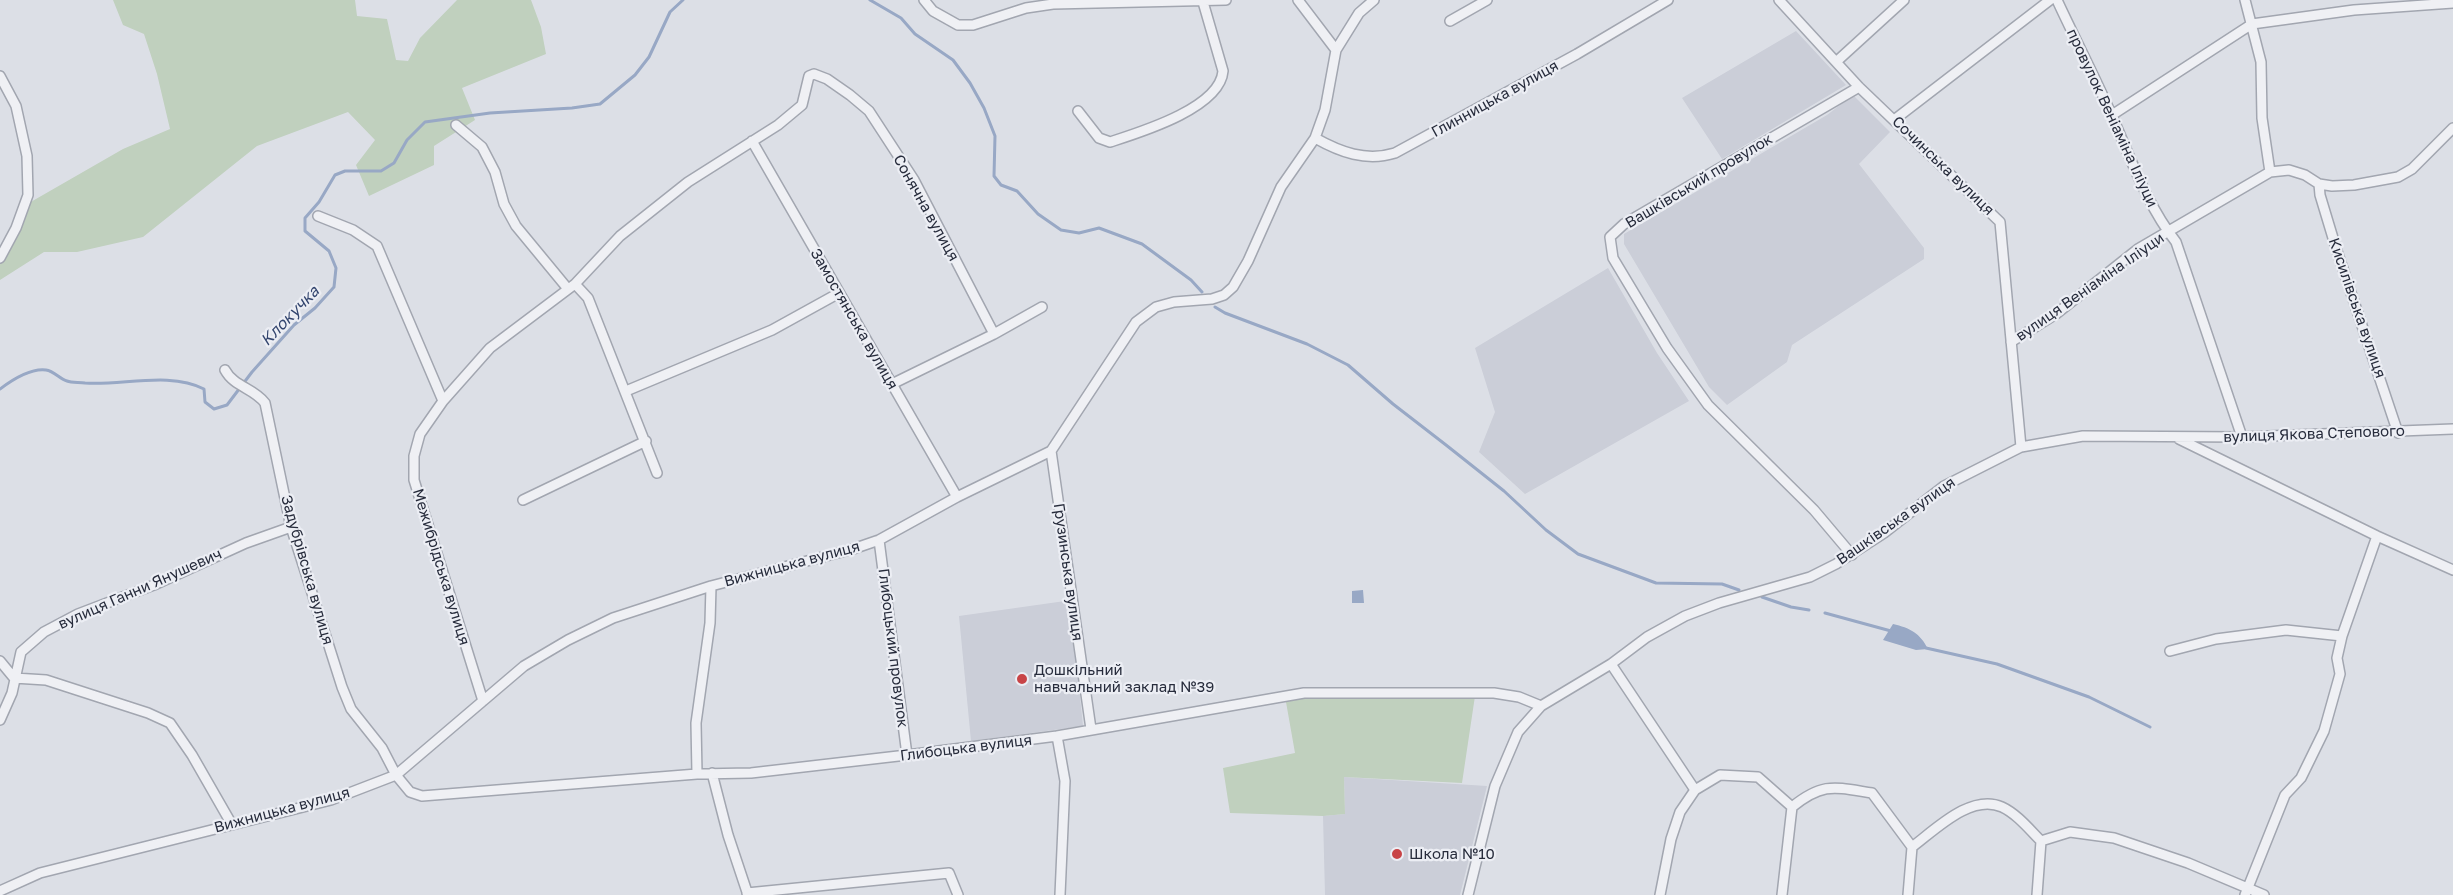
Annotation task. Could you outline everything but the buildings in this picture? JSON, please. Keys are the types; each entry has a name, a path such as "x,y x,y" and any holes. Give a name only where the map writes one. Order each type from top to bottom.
{"street":[{"path":"924,0 933,11 958,25 973,25 1053,2 1226,0"},
{"path":"1051,451 1136,322 1156,307 1224,295 1233,287 1248,261 1281,187 1315,138 1324,110 1335,50 1359,13 1374,0"},
{"path":"1450,21 1487,0"},
{"name":"Глинницька вулиця","path":"1315,138 1335,149 1364,157 1381,157 1395,153 1577,54 1668,0"},
{"name":"Сочинська вулиця","path":"1779,0 1859,87 2000,222 2021,447"},
{"path":"1836,62 1904,0"},
{"path":"1894,120 2050,0"},
{"name":"провулок Веніаміна Іліуци","path":"2057,0 2112,115 2129,158 2168,232 2176,242 2242,437"},
{"path":"2245,0 2261,62 2262,118 2270,172 2289,170 2305,175 2319,184 2354,185 2398,177 2412,169 2453,128"},
{"path":"1297,1 1335,50"},
{"path":"1078,111 1099,138 1110,142 1138,133 1188,111 1216,91 1222,80 1223,71 1203,2"},
{"path":"2112,115 2252,24 2354,10 2453,3"},
{"name":"Межибрідська вулиця","path":"483,701 414,480 414,456 420,434 443,401 490,348 572,287 620,236 688,182 778,125 802,105 809,76 813,74"},
{"name":"Сонячна вулиця","path":"813,74 850,95 869,111 914,180 994,334"},
{"path":"0,76 16,106 27,156 28,195 16,228 0,258"},
{"name":"Вашківський провулок","path":"1852,555 1814,510 1708,405 1667,348 1613,258 1610,237 1624,224 1859,87"},
{"path":"456,125 482,147 495,172 504,204 516,226 572,287 588,298 657,473"},
{"name":"Замостянська вулиця","path":"752,141 957,497"},
{"name":"вулиця Веніаміна Іліуци","path":"2011,342 2056,314 2138,249 2270,172"},
{"name":"Кисилівська вулиця","path":"2319,184 2320,195 2336,248 2398,432"},
{"path":"318,216 353,230 377,246 443,401"},
{"path":"626,391 772,330 839,293"},
{"path":"892,384 994,334 1042,307"},
{"name":"Задубрівська вулиця","path":"225,370 229,377 259,395 265,403 291,527 322,629 351,709 382,748 396,775"},
{"name":"вулиця Якова Степового","path":"2175,437 2242,437 2453,429"},
{"name":"Вашківська вулиця","path":"1468,895 1495,786 1518,732 1541,706 1611,664 1647,637 1685,616 1719,603 1810,577 1852,555 1944,486 2021,447 2083,436 2175,437 2377,536 2453,570"},
{"path":"523,500 646,441"},
{"name":"Вижницька вулиця","path":"0,891 40,873 231,823 331,800 396,775 524,666 568,640 613,618 711,586 879,540 957,497 1051,451"},
{"name":"Грузинська вулиця","path":"1051,451 1091,729"},
{"name":"вулиця Ганни Янушевич","path":"0,720 12,693 21,652 44,632 78,614 154,585 246,543 291,527"},
{"path":"2246,891 2284,795 2301,778 2324,730 2340,674 2337,658 2342,636 2377,536"},
{"name":"Глибоцький провулок","path":"879,540 907,755"},
{"path":"697,774 696,723 710,623 711,586"},
{"path":"2170,651 2216,639 2286,630 2342,636"},
{"path":"0,661 14,678 46,680 148,713 170,723 192,755 231,823"},
{"path":"1611,664 1695,790"},
{"name":"Глибоцька вулиця","path":"396,775 410,792 422,796 436,796 697,774 751,773 1057,736 1304,693 1494,693 1519,697 1541,706"},
{"path":"1057,736 1065,781 1059,895"},
{"path":"712,773 728,836 747,894 949,873 958,895"},
{"path":"1660,895 1671,839 1680,812 1695,790 1720,775 1758,777 1792,807"},
{"path":"1782,895 1792,807 1810,793 1835,787 1872,793 1912,847 1908,895"},
{"path":"1912,847 1963,810 1986,804 2003,807 2041,841 2037,895"},
{"path":"2041,841 2070,832 2114,838 2188,863 2246,891 2264,895"}],"shaded area":[{"path":"1796,31 1846,85 1722,159 1682,98"},
{"path":"1853,95 1890,132 1859,164 1924,248 1924,259 1792,345 1787,362 1727,405 1709,387 1624,244 1624,234 1827,115"},
{"path":"1608,268 1657,353 1689,401 1525,494 1479,452 1495,412 1475,348"},
{"name":"Дошкільний навчальний заклад №39","path":"1065,601 1077,667 1083,726 971,741 959,616"},
{"name":"Школа №10","path":"1344,777 1487,786 1460,895 1325,895 1323,816 1345,814"}],"green space":[{"path":"113,0 355,0 357,16 387,19 396,60 408,61 420,38 457,0 531,0 541,27 546,54 462,88 475,120 434,146 434,165 369,196 356,165 375,140 348,112 257,146 143,237 77,252 44,252 0,280 0,258 29,203 123,149 170,129 157,74 144,34 123,25"},
{"path":"1359,695 1475,696 1462,783 1344,777 1345,814 1323,816 1230,813 1223,768 1295,753 1286,702 1305,698"}],"water":[{"path":"1363,590 1364,603 1352,603 1352,591"},
{"path":"1893,624 1914,632 1928,649 1916,650 1883,640"}],"waterway":[{"name":"Клокучка","path":"0,389 28,373 46,370 69,382 176,381 204,389 205,402 214,409 227,405 252,372 294,325 315,308 334,287 336,268 329,251 305,231 305,218 319,202 335,175 345,171 381,171 394,163 407,140 425,122 490,113 600,104 635,75 649,57 670,12 683,0"},
{"path":"870,0 901,18 915,34 953,60 970,83 984,108 995,136 994,176 1001,185 1017,191 1038,214 1061,230 1079,233 1099,228 1142,244 1191,280 1202,292"},
{"path":"1215,307 1225,313 1307,344 1348,365 1578,554 1656,583 1722,584 1739,590"},
{"path":"1762,597 1791,607 1809,610"},
{"path":"1825,613 1891,631"},
{"path":"1926,648 1997,664 2089,697 2150,727"}],"place":[{"name":"Дошкільний навчальний заклад №39","path":"1022,679"},
{"name":"Школа №10","path":"1397,854"}]}
